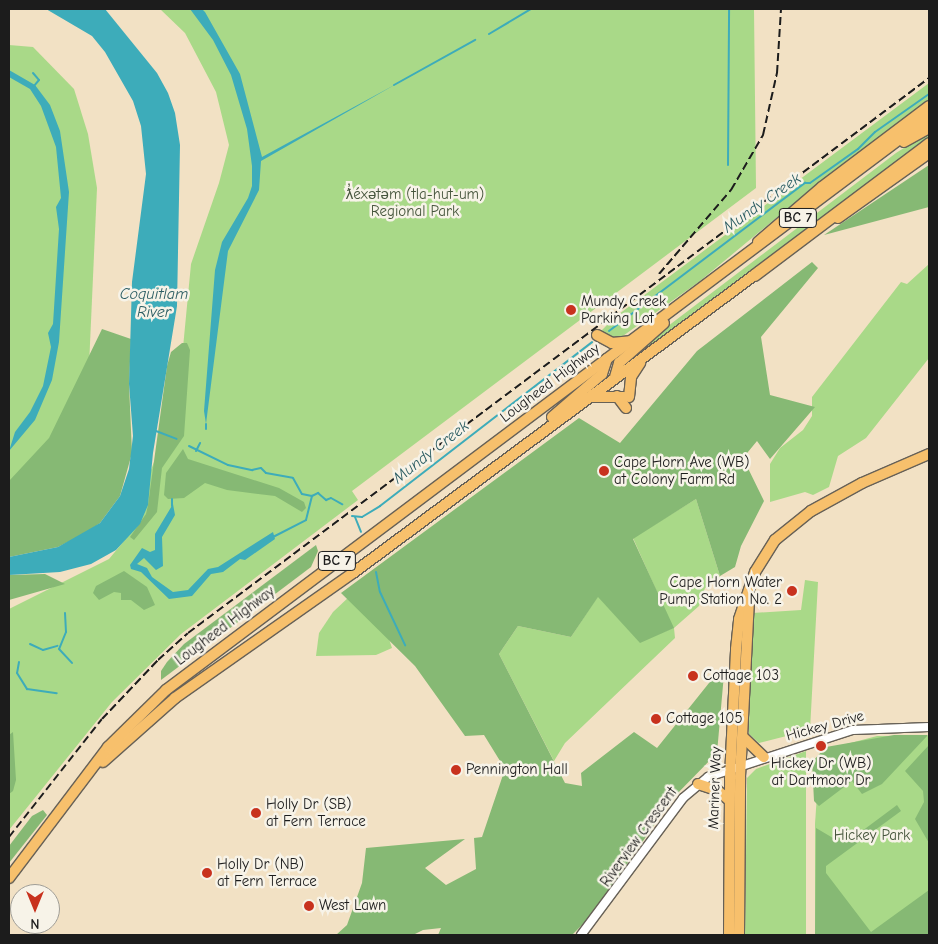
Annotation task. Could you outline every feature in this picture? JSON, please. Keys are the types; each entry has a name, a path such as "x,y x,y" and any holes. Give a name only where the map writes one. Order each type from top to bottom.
{"highway":[{"path":"754,275 929,143"}],"main road":[{"path":"746,255 767,232 822,187 929,106"},
{"name":"Lougheed Highway","path":"9,878 85,781 108,747 171,686 746,255 892,148 929,117"},
{"path":"892,148 929,128"},
{"name":"Lougheed Highway","path":"85,781 170,702 347,578 754,275 929,153"},
{"path":"615,377 620,362 704,287"},
{"path":"597,336 612,343 631,341"},
{"path":"588,397 627,397 631,376 646,354"},
{"path":"495,468 602,374 607,359"},
{"name":"Mariner Way","path":"729,935 729,800 737,632 751,584 768,549 794,524 862,483 929,454"},
{"name":"Mariner Way","path":"739,935 741,765 751,584"},
{"path":"743,737 764,757"},
{"path":"698,784 717,790 729,800"}],"street":[{"name":"Hickey Drive","path":"730,769 853,730 929,727"},
{"name":"Riverview Crescent","path":"581,935 679,803 698,784 730,769"}],"green space":[{"name":"ƛ̓éxətəm (tla-hut-um) Regional Park","path":"160,9 754,9 756,188 352,491 358,500 181,634 112,702 9,830 9,609 109,559 124,541 154,462 175,431 191,264 219,183 229,145 216,92 185,33"},
{"path":"9,45 33,47 74,89 88,134 97,188 89,366 72,415 9,489"},
{"path":"929,83 929,105 833,171 700,281 620,338 615,339 603,333 602,330 615,317"},
{"path":"929,132 929,137 646,349 643,345 896,153"},
{"path":"929,165 929,207 824,235"},
{"path":"812,262 818,268 761,337 770,395 815,407 770,459 757,441 743,458 764,501 741,546 735,567 720,576 696,499 633,539 674,628 640,643 598,597 571,637 518,626 499,654 565,783 582,786 581,773 634,732 657,748 713,678 724,674 717,753 673,798 590,917 572,935 438,935 441,928 423,930 413,935 336,935 347,925 362,883 366,848 465,839 425,868 446,885 476,869 474,838 482,837 505,769 484,735 465,736 415,666 341,593 579,418 620,443 697,351"},
{"path":"929,264 929,358 866,438 838,456 829,487 813,495 805,492 770,502 770,464 780,448 803,430 812,416 812,397 901,282 907,284"},
{"path":"102,329 131,339 129,384 132,453 120,496 100,523 86,533 58,547 9,557 9,481 49,438"},
{"path":"182,343 187,343 190,350 184,436 162,468 157,512 134,540 130,537 146,514 148,505 167,366 171,352"},
{"path":"183,449 188,459 279,488 304,502 306,508 302,512 275,496 227,490 205,483 184,498 168,499 164,495 166,473"},
{"path":"696,499 720,576 705,588 699,606 674,628 675,638 565,743 554,761 499,654 518,626 571,637 598,596 640,642 673,628 633,538"},
{"path":"316,545 318,551 311,567 161,680 161,671 184,644"},
{"path":"124,571 147,587 155,605 144,610 131,600 121,600 121,593 114,592 99,600 93,593 96,586"},
{"path":"45,574 65,584 9,600 9,575"},
{"path":"805,580 818,582 810,730 759,743 749,734 752,613 801,610"},
{"path":"351,595 387,633 392,648 376,655 316,656 319,633 333,612"},
{"path":"13,732 16,780 13,791 9,794 9,735"},
{"path":"894,735 928,735 882,784 862,794 852,781 819,806 814,801 812,762 826,747"},
{"name":"Hickey Park","path":"877,736 929,736 929,935 815,935 815,824 820,751"},
{"path":"929,745 929,843 915,819 924,802 923,791 905,771"},
{"path":"806,751 806,935 745,935 747,778 756,769"},
{"path":"897,805 901,811 826,866 826,873 871,932 929,890 929,935 815,935 816,828 833,838 854,837"},
{"path":"43,810 47,815 9,863 9,846 32,816"}],"water":[{"name":"Coquitlam River","path":"46,9 105,9 157,73 168,93 175,113 180,145 177,306 153,453 148,505 140,524 116,550 91,564 60,572 9,575 9,557 58,547 100,523 120,496 129,469 133,436 129,384 132,282 146,174 141,126 133,101 105,52 92,36"},
{"path":"190,9 202,9 205,12 240,74 262,157 398,83 261,161 259,190 228,251 206,424 204,411 215,270 222,242 248,198 252,186 252,166 247,129 231,75 213,40"},
{"path":"9,70 35,85 50,105 60,131 69,192 59,342 52,380 35,420 9,451 15,432 30,412 43,386 51,347 48,333 53,324 59,229 56,207 61,198 56,147 41,106 30,89 9,77"},
{"path":"173,504 175,515 162,537 163,566 156,570 144,558 137,564 147,568 152,577 173,592 188,590 208,569 218,567 273,532 275,539 245,560 240,559 223,572 211,574 192,596 169,599 141,572 131,569 130,565 142,548 150,552 155,550 155,534"}],"waterway":[{"path":"489,34 531,9"},
{"path":"728,165 729,9"},
{"path":"394,85 475,40"},
{"path":"33,73 39,80 34,86"},
{"name":"Mundy Creek","path":"609,331 805,183 810,183 858,149 875,132 929,94"},
{"name":"Mundy Creek","path":"352,516 362,517 380,506 592,342"},
{"path":"206,424 206,429"},
{"path":"156,431 177,439"},
{"path":"196,451 200,443"},
{"path":"189,446 228,465 252,470 261,468 266,473 293,478 302,494 312,496 318,493 326,500 331,498 342,504"},
{"path":"273,537 306,520 312,496"},
{"path":"172,499 172,506"},
{"path":"355,517 361,532"},
{"path":"376,572 380,592 405,645"},
{"path":"65,613 66,632 59,649 72,663"},
{"path":"30,644 43,650 57,646"},
{"path":"19,662 17,673 27,689 57,693"}],"railway":[{"path":"659,274 731,190 763,135 777,73 781,9"},
{"path":"9,837 102,719 158,660 188,633 929,78"}],"place":[{"name":"Mundy Creek Parking Lot","path":"571,310"},
{"name":"Cape Horn Ave (WB) at Colony Farm Rd","path":"604,471"},
{"name":"Cape Horn Water Pump Station No. 2","path":"792,591"},
{"name":"Cottage 103","path":"693,676"},
{"name":"Cottage 105","path":"656,719"},
{"name":"Hickey Dr (WB) at Dartmoor Dr","path":"821,746"},
{"name":"Pennington Hall","path":"456,770"},
{"name":"Holly Dr (SB) at Fern Terrace","path":"256,813"},
{"name":"Holly Dr (NB) at Fern Terrace","path":"207,873"},
{"name":"West Lawn","path":"309,906"}]}
